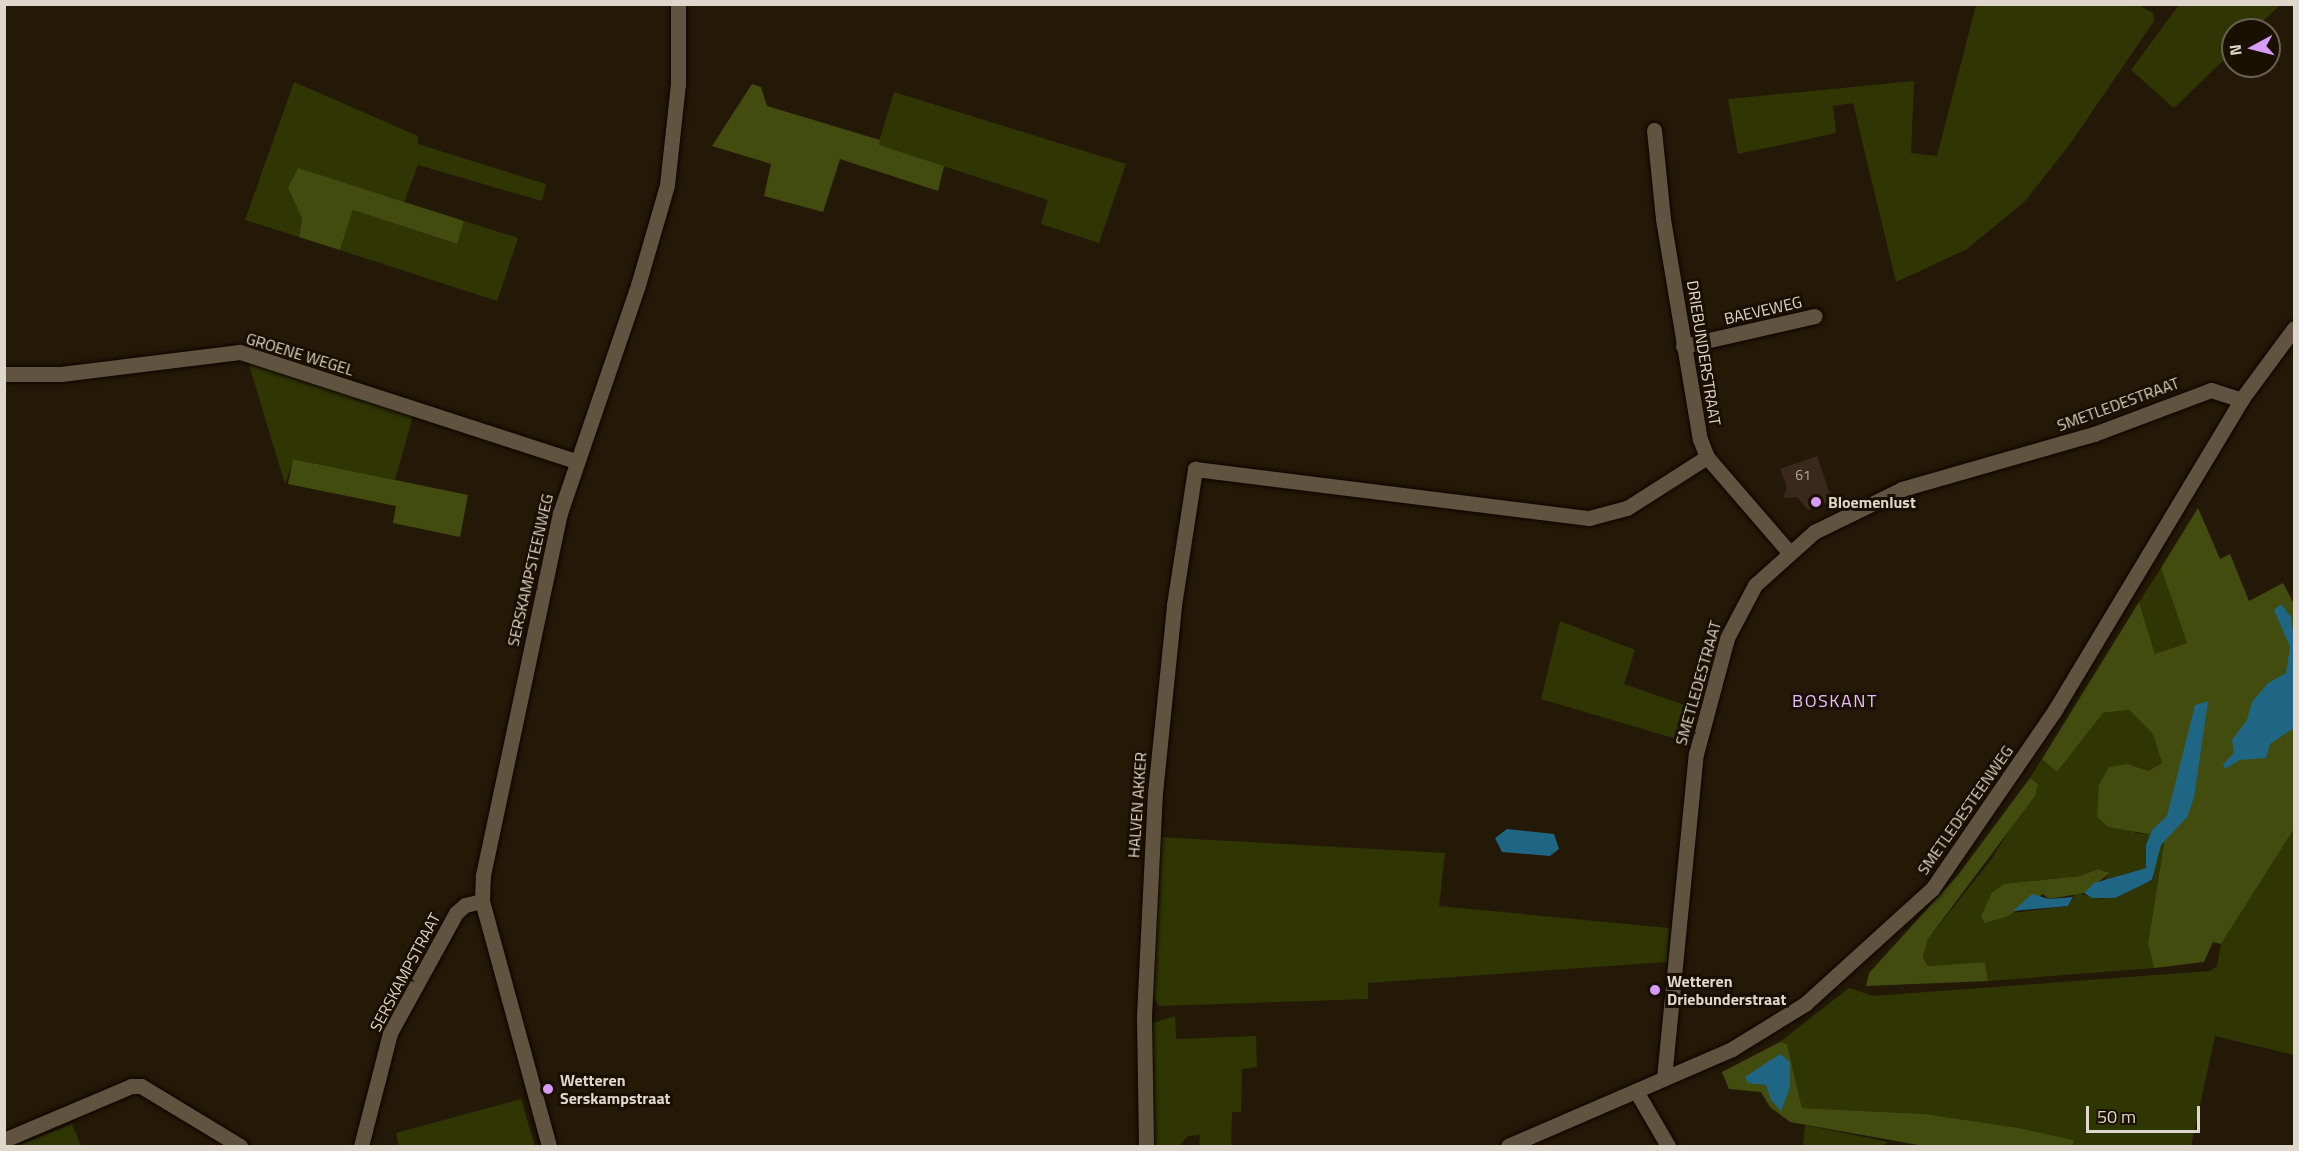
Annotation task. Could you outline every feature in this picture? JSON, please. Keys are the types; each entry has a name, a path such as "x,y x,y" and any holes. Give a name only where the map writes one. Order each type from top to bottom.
{"street":[{"name":"SERSKAMPSTEENWEG","path":"549,1146 482,901 498,790 543,583 576,461 635,294 667,185 678,84 678,4"},
{"name":"DRIEBUNDERSTRAAT","path":"1654,130 1683,345 1707,457 1788,551"},
{"name":"BAEVEWEG","path":"1683,345 1815,316"},
{"name":"SMETLEDESTEENWEG","path":"1508,1146 1732,1049 1805,1005 1932,889 2055,710 2241,400 2295,328"},
{"name":"GROENE WEGEL","path":"4,374 61,374 240,352 576,461"},
{"name":"SMETLEDESTRAAT","path":"1664,1078 1696,754 1719,663 1738,614 1755,585 1788,551 1814,532 1925,481 2094,434 2211,390 2241,400"},
{"name":"HALVEN AKKER","path":"1146,1146 1144,1016 1155,793 1175,594 1195,469 1589,518 1627,508 1707,457"},
{"name":"SERSKAMPSTRAAT","path":"361,1146 390,1033 456,913 465,904 482,901"},
{"path":"4,1140 131,1086 141,1086 240,1146"},
{"path":"1636,1090 1668,1146"}],"green space":[{"path":"1976,5 2138,5 2153,13 2154,21 2070,144 2025,201 1967,249 1896,282 1853,103 1833,106 1836,133 1738,154 1728,99 1914,81 1911,153 1937,156"},
{"path":"2179,5 2280,5 2266,18 2221,18 2221,63 2174,108 2131,70"},
{"path":"294,82 418,136 418,144 546,184 542,201 418,165 404,202 299,169 288,188 302,218 299,237 245,220"},
{"path":"752,84 761,87 767,106 880,140 879,145 944,166 938,191 840,159 823,212 764,196 771,164 712,146"},
{"path":"894,92 1126,164 1099,243 1041,224 1048,200 878,145"},
{"path":"298,168 464,221 457,244 353,210 340,250 299,237 302,218 288,188"},
{"path":"353,210 456,244 464,221 518,238 497,301 340,250"},
{"path":"247,358 414,412 395,480 294,459 285,484"},
{"path":"293,459 468,495 460,537 393,523 396,506 288,484"},
{"path":"2198,508 2220,559 2230,554 2249,601 2283,583 2294,604 2294,829 2221,944 2213,942 2204,962 2154,968 2148,943 2165,837 2108,827 2097,817 2099,785 2109,767 2128,764 2148,771 2162,763 2153,734 2129,710 2103,713 2057,772 2042,759 2139,602 2155,654 2187,643 2161,568"},
{"path":"2161,568 2187,643 2155,654 2139,602"},
{"path":"1560,621 1635,650 1624,684 1699,710 1690,743 1541,699"},
{"path":"2129,710 2153,734 2162,763 2148,771 2128,764 2135,833 2165,836 2148,943 2154,968 1988,981 1985,962 1928,966 1923,959 1928,939 1991,860 2038,784 2030,778 2042,759 2057,772 2103,713","holes":["2146,868 2154,875 2152,881 2102,899 2076,893 2068,906 1982,917 1992,892 2004,884 2080,876 2098,869 2110,873 2104,880"]},
{"path":"2030,778 2038,784 2035,796 1928,939 1923,958 1928,966 1985,962 1988,981 1866,986 1869,973 1958,875"},
{"path":"2294,829 2294,1055 2215,1036 2191,1146 2072,1146 2074,1140 2019,1128 1925,1114 1802,1108 1787,1044 1780,1042 1849,988 1873,996 2210,971 2217,966 2221,944"},
{"path":"1159,837 1445,853 1439,906 1669,928 1667,962 1368,983 1368,999 1159,1006 1151,994"},
{"path":"2098,869 2110,873 2084,893 2049,899 2043,894 2008,916 1985,923 1981,917 1992,892 2004,884 2080,876"},
{"path":"1175,1016 1176,1039 1256,1036 1257,1067 1242,1069 1241,1112 1232,1112 1231,1146 1199,1146 1200,1135 1188,1136 1179,1146 1152,1146 1150,1024"},
{"path":"1780,1042 1787,1044 1802,1108 1925,1114 2019,1128 2074,1140 2072,1146 1924,1146 1790,1122 1770,1107 1761,1092 1729,1089 1722,1072"},
{"path":"521,1099 535,1146 399,1146 396,1133"},
{"path":"72,1124 81,1146 17,1146"},
{"path":"1805,1125 1888,1142 1882,1146 1803,1146"}],"water":[{"path":"2281,604 2291,617 2294,640 2294,728 2270,744 2266,758 2240,760 2225,769 2223,764 2234,753 2232,740 2247,720 2252,702 2268,683 2286,673 2290,647 2274,610"},
{"path":"2208,701 2194,798 2187,817 2161,845 2152,880 2115,898 2092,898 2084,893 2094,883 2146,868 2146,845 2152,830 2167,816 2195,705"},
{"path":"1507,829 1554,834 1559,849 1550,856 1502,852 1495,838"},
{"path":"2032,894 2049,899 2073,897 2068,906 2013,911"},
{"path":"1780,1054 1790,1062 1790,1087 1781,1111 1771,1100 1766,1085 1748,1083 1745,1077"}],"building":[{"name":"Bloemenlust","path":"1817,456 1832,500 1808,510 1797,497 1783,498 1787,488 1780,469"}],"place":[{"name":"Bloemenlust","path":"1816,502"},
{"name":"Wetteren Driebunderstraat","path":"1655,990"},
{"name":"Wetteren Serskampstraat","path":"548,1089"}],"district":[{"name":"BOSKANT","path":"1835,701"}]}
